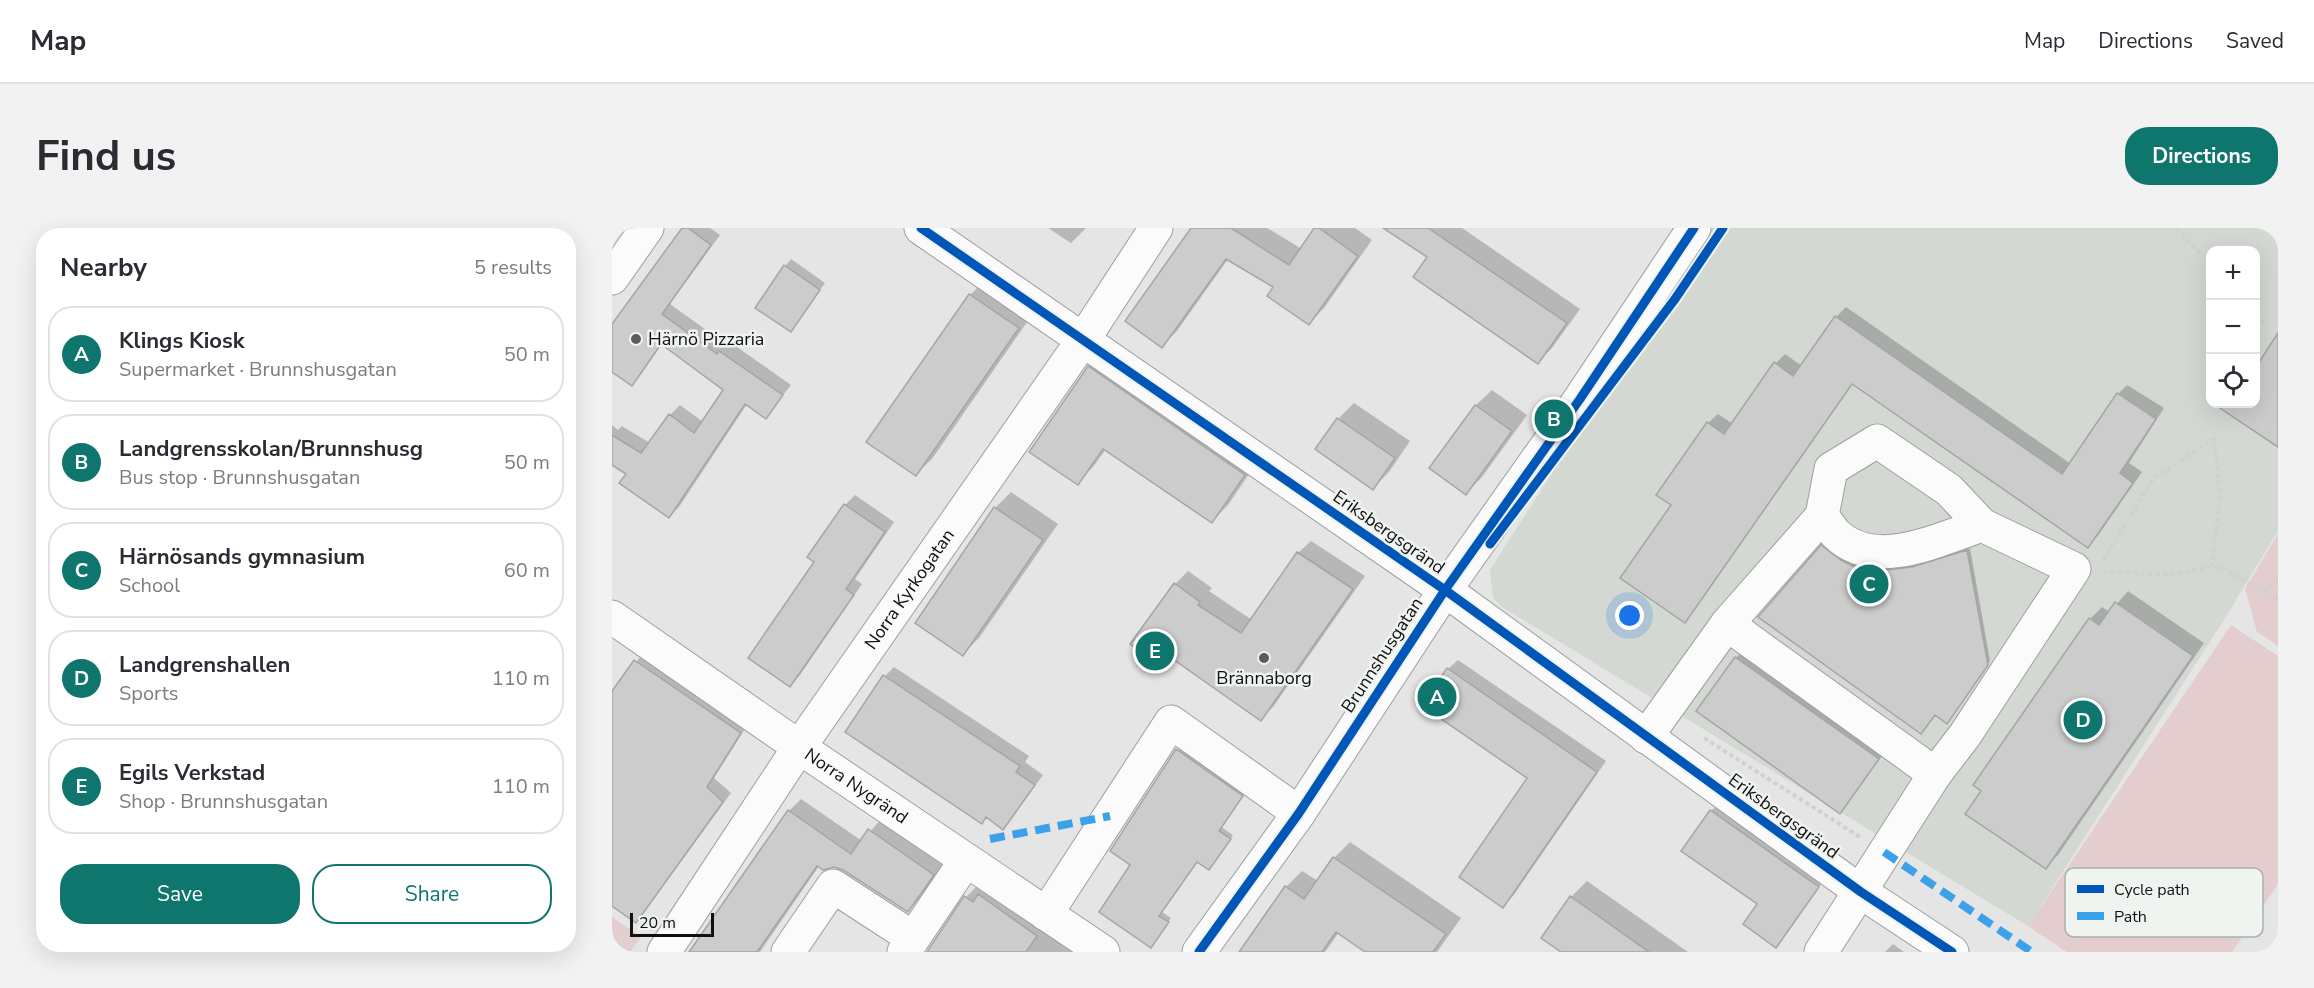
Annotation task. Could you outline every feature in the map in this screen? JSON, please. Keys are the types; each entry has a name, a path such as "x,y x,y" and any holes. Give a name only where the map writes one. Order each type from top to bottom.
{"street":[{"path":"612,278 647,228"},
{"name":"Eriksbergsgränd","path":"921,228 1444,590 1861,892 1952,952"},
{"name":"Norra Kyrkogatan","path":"664,952 801,746 1083,340 1156,228"},
{"name":"Brunnshusgatan","path":"1199,952 1299,813 1444,590 1580,399 1694,228"},
{"path":"1646,737 1728,624 1822,516 1831,468 1877,441 1949,490 1982,525 2085,570 1935,774 1821,952"},
{"path":"1822,516 1838,536 1866,551 1900,552 1982,525"},
{"name":"Norra Nygränd","path":"612,617 1103,952"},
{"path":"1728,624 1935,774"},
{"path":"1046,914 1171,722 1299,813"},
{"path":"788,952 833,886 908,945 960,869 963,858"}],"path":[{"path":"2177,228 2206,259"},
{"path":"2260,318 2266,325"},
{"path":"2085,570 2154,478 2214,439 2220,498 2212,566"},
{"path":"2085,570 2171,575 2212,566 2225,569 2278,601"},
{"path":"2261,591 2278,581"}],"shaded area":[{"path":"1709,228 2278,228 2278,531 2028,926 1502,607 1493,598 1490,570"},
{"path":"2278,534 2278,646 2257,632 2245,589"},
{"path":"2231,625 2278,656 2278,884 2263,906 2263,868 2067,868"},
{"path":"2065,871 2065,937 2242,937 2232,952 2067,952 2028,926"},
{"path":"612,917 641,937 630,952 612,952"}],"building":[{"path":"682,228 688,228 711,245 662,314 717,354 719,351 783,395 766,419 745,404 669,518 619,483 626,474 612,465 612,435 641,453 669,414 694,433 723,390 661,344 632,386 612,372 612,324"},
{"path":"1191,228 1231,228 1289,265 1314,228 1319,228 1358,256 1309,325 1267,296 1273,287 1226,259 1162,348 1125,321"},
{"path":"1383,228 1428,228 1567,323 1538,364 1413,277 1427,257"},
{"path":"784,265 820,290 791,332 755,308"},
{"path":"969,294 1019,328 916,476 866,442"},
{"path":"1835,316 2062,474 2117,393 2156,419 2120,473 2133,483 2088,548 1852,384 1685,623 1620,578 1671,505 1656,495 1707,422 1724,434 1774,362 1793,376"},
{"path":"2278,333 2278,447 2220,408 2260,408 2260,361"},
{"path":"1088,366 1245,475 1212,523 1103,449 1078,485 1029,452"},
{"path":"1475,405 1512,431 1466,495 1429,468"},
{"path":"1337,418 1395,458 1373,490 1315,449"},
{"path":"844,504 885,532 846,589 854,595 790,687 748,658 814,562 807,557"},
{"path":"994,507 1043,540 963,656 915,623"},
{"path":"1821,545 1858,569 1887,570 1912,567 1967,550 1988,665 1947,724 1935,715 1921,734 1758,617"},
{"name":"Brännaborg","path":"1297,552 1353,589 1261,721 1164,653 1156,663 1130,644 1174,583 1200,602 1198,605 1241,633"},
{"path":"2115,602 2193,656 2046,869 1965,814 1981,791 1973,785 2089,618 2099,625"},
{"path":"1735,657 1879,759 1840,814 1696,711"},
{"path":"634,660 741,733 707,787 723,802 636,923 612,906 612,691"},
{"path":"1447,668 1597,772 1503,908 1459,877 1527,778 1421,705"},
{"path":"883,675 1020,766 1016,772 1035,785 1003,830 986,817 982,824 845,732"},
{"path":"1176,749 1243,796 1219,831 1231,839 1209,870 1197,862 1159,916 1169,922 1151,948 1099,912 1130,865 1110,851"},
{"path":"788,810 851,854 868,829 934,875 908,912 843,870 834,867 823,870 817,866 757,952 689,952"},
{"path":"1710,810 1819,887 1776,948 1743,924 1757,904 1681,851"},
{"path":"1333,857 1446,934 1433,952 1365,952 1336,932 1322,952 1239,952 1285,886 1304,899"},
{"path":"978,894 1037,936 1026,952 927,952 964,896 973,902"},
{"path":"1570,896 1649,952 1561,952 1541,938"}],"marked path":[{"path":"990,839 1110,816"},
{"path":"1884,852 2032,952"}],"cycle path":[{"path":"921,228 1445,590 1861,892 1952,952"},
{"path":"1199,952 1299,813 1445,590 1580,399 1694,228"},
{"path":"1490,544 1675,299 1723,228"}],"place":[{"name":"Härnö Pizzaria","path":"636,339"},
{"name":"Landgrensskolan/Brunnshusg","path":"1554,419"},
{"name":"Härnösands gymnasium","path":"1869,584"},
{"name":"Egils Verkstad","path":"1155,651"},
{"name":"Brännaborg","path":"1264,658"},
{"name":"Klings Kiosk","path":"1437,697"},
{"name":"Landgrenshallen","path":"2083,720"}]}
